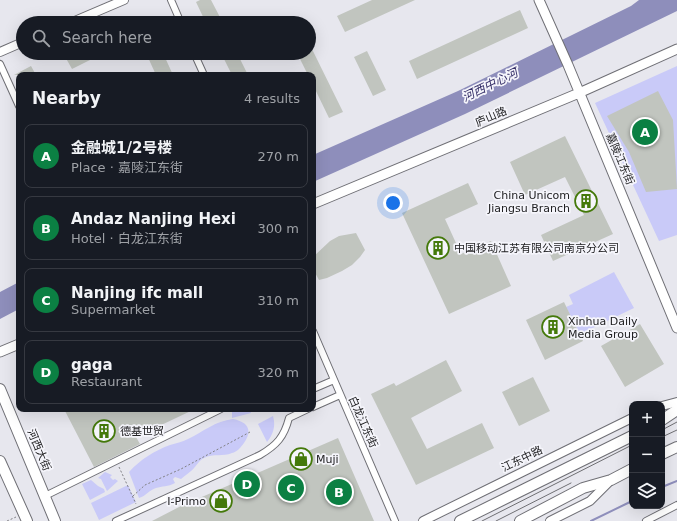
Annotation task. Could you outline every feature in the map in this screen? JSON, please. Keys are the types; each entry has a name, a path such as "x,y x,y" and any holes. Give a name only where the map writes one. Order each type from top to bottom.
{"main road":[{"name":"嘉陵江东街","path":"539,0 568,65 677,328"},
{"name":"庐山路","path":"316,203 579,93 677,49"},
{"path":"0,352 16,345"},
{"name":"河西大街","path":"0,389 55,521"},
{"path":"665,418 677,410"},
{"path":"460,521 630,437"},
{"path":"665,453 677,447"},
{"path":"0,461 26,517"},
{"path":"520,521 583,488 611,480 629,471"}],"street":[{"path":"86,16 124,0"},
{"path":"171,0 178,16"},
{"path":"0,52 16,45"},
{"path":"197,60 203,72"},
{"path":"0,64 16,99"},
{"name":"白龙江东街","path":"316,338 395,521"},
{"path":"316,389 334,380"},
{"path":"316,406 340,395"},
{"path":"665,405 677,402"},
{"path":"45,496 215,412"},
{"path":"116,521 271,449 282,437 289,418 302,412"},
{"name":"江东中路","path":"423,521 629,419"},
{"path":"550,521 590,501 611,480"},
{"path":"646,521 677,505"}],"path":[{"path":"133,496 145,485 181,469 250,432"},
{"path":"116,461 139,510"},
{"path":"7,521 26,517"}],"shaded area":[{"path":"677,66 677,235 659,241 595,103"},
{"path":"614,272 634,308 580,334 566,307 573,304 569,295"},
{"path":"232,412 251,413 232,418"},
{"path":"273,416 273,430 267,442 258,424"},
{"path":"233,419 242,422 248,427 247,438 243,445 229,454 204,458 181,479 175,477 173,479 175,483 158,487 139,498 129,472 138,463 159,450 186,440 220,422"},
{"path":"105,472 112,475 110,477 113,480 115,479 118,481 107,491 101,479 98,478"},
{"path":"91,480 104,489 105,492 90,500 82,484"},
{"path":"128,485 136,502 99,520 91,503"}],"water":[{"name":"河西中心河","path":"639,0 677,0 677,11 465,114 316,181 316,154 458,91 631,6"},
{"path":"16,284 16,311 0,319 0,292"}],"building":[{"path":"200,0 211,0 219,16 203,16 196,2"},
{"path":"372,0 415,0 345,32 337,16"},
{"path":"520,10 528,28 417,79 409,61"},
{"path":"367,51 386,90 373,96 354,57"},
{"path":"316,57 343,112 329,118 316,91 316,72 306,72 300,60 316,60"},
{"path":"67,60 90,60 72,69"},
{"path":"149,60 166,60 172,72 155,72"},
{"path":"224,60 240,60 246,72 230,72"},
{"path":"31,66 34,72 20,72"},
{"path":"658,91 673,120 677,189 646,192 629,152 607,116"},
{"name":"China Unicom Jiangsu Branch","path":"565,136 613,234 553,261 541,235 584,215 565,177 525,195 510,162"},
{"name":"中国移动江苏有限公司南京分公司","path":"468,183 478,204 445,219 461,254 491,241 511,286 449,314 402,213"},
{"path":"356,233 365,250 352,265 327,278 319,280 316,274 316,254 330,241 339,236"},
{"name":"Xinhua Daily Media Group","path":"564,302 583,341 545,360 526,320"},
{"path":"640,324 664,364 625,387 601,346"},
{"path":"446,360 462,391 411,418 427,449 482,423 494,448 416,485 371,394 394,383 396,386"},
{"path":"533,377 550,411 519,426 502,392"},
{"name":"德基世贸","path":"66,412 189,412 136,437 140,444 94,467"},
{"path":"338,438 374,521 152,521 181,506"}],"waterway":[{"path":"665,486 677,481"},
{"path":"591,521 629,502"}],"tram line":[{"path":"665,428 677,422"},
{"path":"665,436 677,430"},
{"path":"482,521 629,447"},
{"path":"496,521 571,483"}],"place":[{"name":"金融城1/2号楼","path":"645,132"},
{"name":"China Unicom Jiangsu Branch","path":"586,201"},
{"name":"中国移动江苏有限公司南京分公司","path":"438,248"},
{"name":"Xinhua Daily Media Group","path":"553,327"},
{"name":"德基世贸","path":"104,431"},
{"name":"Muji","path":"301,459"},
{"name":"gaga","path":"247,484"},
{"name":"Nanjing ifc mall","path":"291,488"},
{"name":"Andaz Nanjing Hexi","path":"339,492"},
{"name":"I-Primo","path":"221,501"}]}
